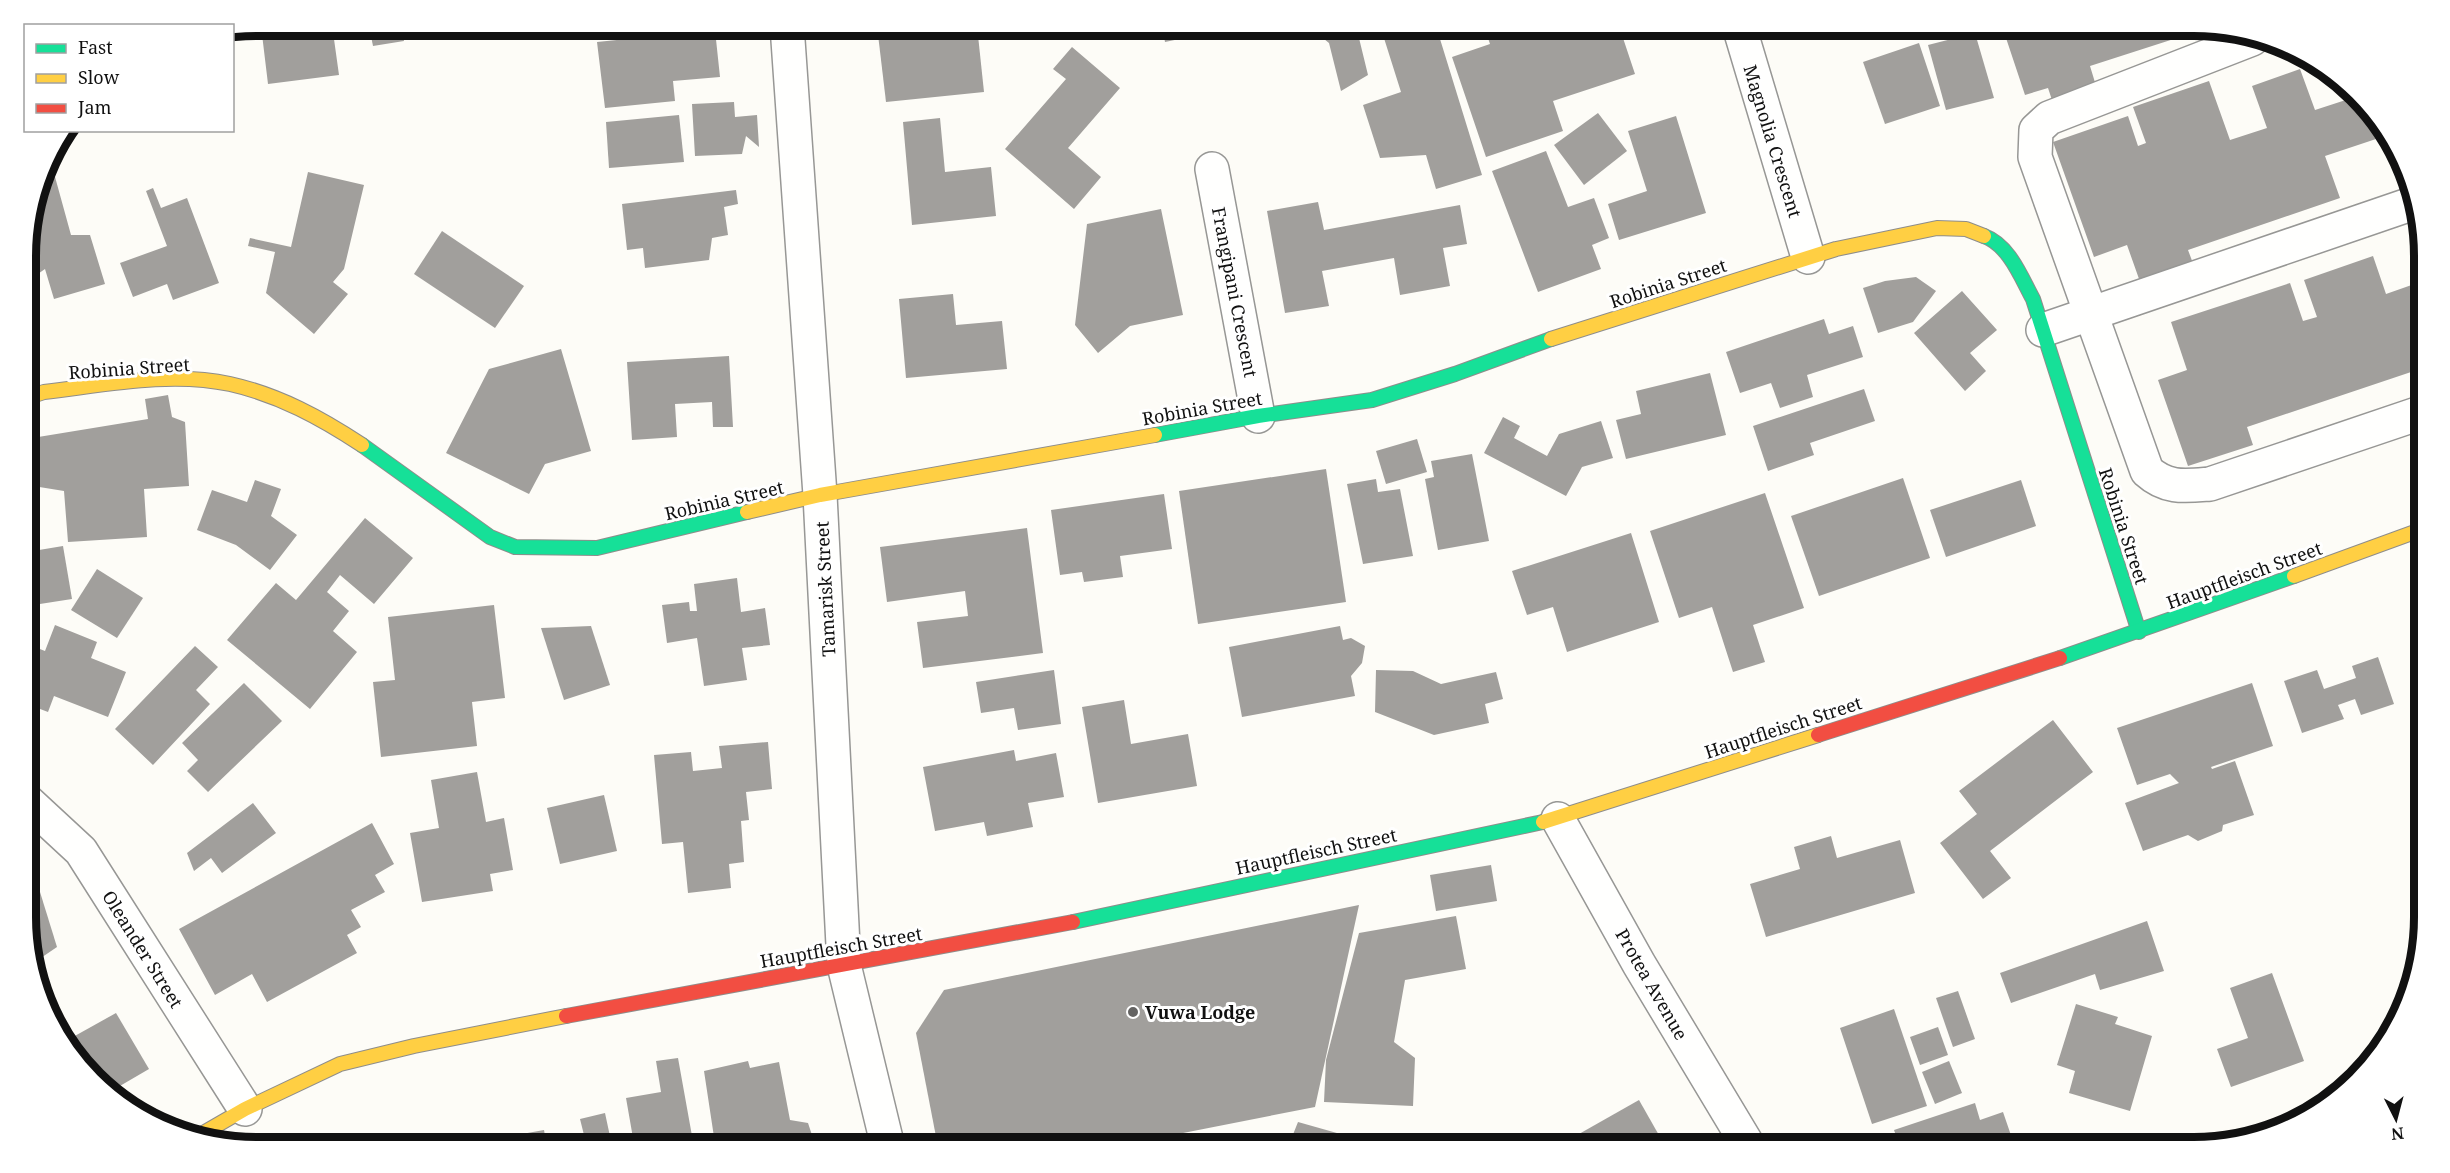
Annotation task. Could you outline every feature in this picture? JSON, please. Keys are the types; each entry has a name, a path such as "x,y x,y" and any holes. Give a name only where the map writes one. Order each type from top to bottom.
{"street":[{"name":"Tamarisk Street","path":"788,36 820,495 844,965 886,1137"},
{"name":"Magnolia Crescent","path":"1742,36 1808,257"},
{"path":"2244,42 2049,118 2036,130 2035,157 2147,471 2158,481 2177,486 2210,484 2414,415"},
{"name":"Frangipani Crescent","path":"1212,169 1258,416"},
{"path":"2043,330 2408,204"},
{"name":"Robinia Street","path":"36,395 95,386 176,379 229,384 267,395 319,417 372,451 490,537 515,547 597,548 820,495 1258,416 1372,400 1455,374 1551,339 1808,257 1937,228 1966,229 1992,239 2013,262 2033,299 2139,632"},
{"name":"Hauptfleisch Street","path":"206,1131 244,1109 340,1064 371,1056 700,990 1106,916 1558,819 2139,632 2414,532"},
{"name":"Oleander Street","path":"36,809 81,851 244,1109"},
{"name":"Protea Avenue","path":"1558,819 1639,964 1743,1137"}],"building":[{"path":"262,36 334,36 339,75 268,84"},
{"path":"371,36 403,36 404,41 373,46"},
{"path":"656,36 716,36 720,77 673,81 675,101 605,108 597,42"},
{"path":"878,36 978,36 984,92 886,102"},
{"path":"1164,36 1194,36 1165,42"},
{"path":"1320,36 1358,36 1368,75 1341,91 1329,43"},
{"path":"1383,36 1439,36 1482,175 1436,189 1426,155 1380,158 1363,105 1401,92"},
{"path":"1487,36 1622,36 1635,74 1553,101 1563,131 1486,157 1452,57 1490,44"},
{"path":"1963,36 1976,36 1994,98 1946,110 1928,45"},
{"path":"2005,36 2180,36 2090,66 2097,89 2053,103 2048,88 2025,95"},
{"path":"1919,43 1940,106 1885,124 1863,62"},
{"path":"1072,47 1120,88 1068,148 1101,177 1074,209 1005,149 1066,79 1053,69"},
{"path":"2300,69 2315,110 2349,99 2379,138 2325,156 2340,198 2188,250 2197,274 2144,293 2127,245 2094,257 2053,142 2128,116 2138,146 2146,143 2133,107 2209,81 2230,140 2267,128 2252,86"},
{"path":"734,102 735,117 757,115 759,147 746,136 742,154 695,156 692,104"},
{"path":"1598,113 1627,151 1584,185 1554,145"},
{"path":"679,115 684,162 609,168 606,122"},
{"path":"1676,116 1706,213 1619,240 1608,204 1647,191 1628,131"},
{"path":"940,118 945,172 991,167 996,216 912,225 903,122"},
{"path":"1546,151 1568,207 1594,198 1609,238 1592,245 1601,269 1538,292 1492,171"},
{"path":"53,171 71,235 90,235 105,284 54,299 45,269 36,275 36,242 40,213"},
{"path":"308,172 364,185 344,269 333,282 348,294 314,334 266,293 275,252 248,246 250,238 291,247"},
{"path":"153,188 161,208 187,198 219,283 173,300 167,284 133,297 120,263 167,246 146,191"},
{"path":"736,190 738,204 724,207 728,235 712,238 709,260 645,268 643,248 627,250 622,204"},
{"path":"1318,202 1324,230 1460,205 1467,244 1443,248 1450,286 1400,295 1394,258 1322,271 1329,306 1285,313 1267,211"},
{"path":"1161,209 1183,315 1130,326 1098,353 1075,325 1087,224"},
{"path":"442,231 524,286 495,328 414,274"},
{"path":"2373,256 2386,294 2414,284 2414,371 2247,427 2253,445 2188,466 2158,380 2187,370 2171,322 2290,283 2303,321 2317,317 2304,280"},
{"path":"1916,277 1936,291 1913,322 1878,333 1863,288 1885,281"},
{"path":"1962,291 1997,330 1970,353 1986,371 1965,391 1914,333"},
{"path":"36,294 40,309 36,310"},
{"path":"953,294 956,325 1002,321 1007,369 906,378 899,299"},
{"path":"1824,319 1829,334 1853,326 1863,357 1807,375 1813,397 1780,408 1771,383 1740,393 1726,352"},
{"path":"561,349 591,451 545,464 529,494 446,453 489,369"},
{"path":"729,356 733,427 713,427 712,402 675,404 677,437 632,440 627,362"},
{"path":"1710,373 1726,435 1626,459 1616,420 1641,414 1636,391"},
{"path":"1864,389 1875,421 1810,443 1814,455 1768,471 1753,426"},
{"path":"168,395 172,417 185,422 189,486 144,489 147,537 68,542 64,491 36,486 36,437 148,419 145,399"},
{"path":"1503,417 1520,426 1514,438 1547,456 1559,434 1601,421 1613,458 1582,467 1566,496 1484,453"},
{"path":"1417,439 1427,472 1386,484 1376,451"},
{"path":"1472,454 1489,541 1438,550 1425,479 1434,477 1431,461"},
{"path":"1326,469 1346,602 1198,624 1179,491"},
{"path":"1903,478 1930,558 1819,596 1791,516"},
{"path":"1376,479 1378,492 1400,489 1413,556 1363,564 1347,484"},
{"path":"255,480 281,489 271,516 297,535 270,570 236,545 197,530 212,490 247,502"},
{"path":"2021,480 2036,526 1946,557 1930,510"},
{"path":"1765,493 1804,608 1753,625 1765,662 1733,672 1712,607 1679,618 1650,531"},
{"path":"1164,494 1172,549 1120,556 1123,577 1084,582 1082,572 1060,575 1051,510"},
{"path":"365,518 413,558 374,604 340,575 327,592 349,611 333,631 357,652 310,709 227,640 276,583 296,600"},
{"path":"1027,528 1043,653 923,668 917,622 968,616 965,591 887,602 880,547"},
{"path":"1631,533 1659,622 1567,652 1553,607 1527,615 1512,571"},
{"path":"63,546 72,599 36,605 36,550"},
{"path":"97,569 143,598 117,638 71,610"},
{"path":"737,578 741,612 765,608 770,645 742,648 747,680 704,686 697,638 667,643 662,605 689,602 690,611 697,611 694,584"},
{"path":"494,605 505,698 472,702 477,746 381,757 373,682 395,680 388,617"},
{"path":"55,625 97,642 91,658 126,672 108,717 54,696 48,712 36,707 36,648 45,651"},
{"path":"591,626 610,685 564,700 541,628"},
{"path":"1340,626 1343,640 1351,638 1365,646 1362,663 1351,676 1355,696 1242,717 1229,647"},
{"path":"195,646 218,667 196,690 210,704 153,765 115,729"},
{"path":"2378,657 2394,704 2361,715 2355,699 2338,705 2344,719 2302,733 2284,681 2317,670 2324,689 2356,678 2352,666"},
{"path":"1054,670 1061,724 1018,730 1014,708 981,713 976,682"},
{"path":"1376,670 1413,671 1441,684 1496,672 1503,699 1485,704 1489,723 1434,735 1375,712"},
{"path":"244,683 282,721 208,792 187,771 198,760 182,743"},
{"path":"2252,683 2273,746 2211,767 2212,769 2235,761 2254,815 2223,825 2222,831 2198,841 2188,835 2143,851 2125,803 2179,783 2170,774 2137,785 2117,728"},
{"path":"1124,700 1131,744 1188,734 1197,786 1098,803 1082,707"},
{"path":"2053,720 2093,772 1990,851 2011,878 1983,899 1940,843 1977,814 1959,791"},
{"path":"768,742 772,789 746,792 749,820 741,821 744,862 729,864 731,888 688,893 683,842 662,844 654,755 691,752 693,771 722,768 719,746"},
{"path":"1014,750 1016,761 1056,753 1064,797 1028,803 1033,827 987,836 984,822 935,831 923,767"},
{"path":"477,772 486,822 504,818 513,870 490,874 493,891 422,902 410,833 439,828 431,780"},
{"path":"604,795 617,851 560,864 547,808"},
{"path":"253,803 276,833 222,873 211,858 194,871 187,853"},
{"path":"372,823 394,864 375,875 385,892 351,910 361,927 347,935 357,953 267,1002 252,974 215,995 179,929"},
{"path":"1831,836 1837,858 1900,840 1915,893 1766,937 1750,884 1800,869 1794,847"},
{"path":"1491,865 1497,901 1436,911 1430,875"},
{"path":"40,892 57,947 40,959 36,931 36,895"},
{"name":"Vuwa Lodge","path":"1359,905 1315,1107 1163,1137 936,1137 916,1033 944,990"},
{"path":"1456,916 1466,969 1405,980 1394,1042 1415,1058 1413,1106 1324,1102 1326,1060 1359,933"},
{"path":"2147,921 2164,971 2100,990 2095,974 2011,1003 2000,973"},
{"path":"2272,973 2304,1061 2231,1087 2217,1049 2248,1038 2230,988"},
{"path":"1958,991 1975,1039 1953,1047 1936,998"},
{"path":"2076,1004 2118,1017 2115,1024 2152,1036 2130,1111 2069,1093 2075,1071 2057,1065"},
{"path":"1894,1009 1927,1106 1872,1124 1840,1028"},
{"path":"116,1013 149,1069 118,1087 100,1073 72,1037"},
{"path":"1938,1027 1948,1055 1920,1065 1910,1037"},
{"path":"678,1058 692,1137 633,1137 626,1098 661,1092 656,1061"},
{"path":"748,1061 750,1068 779,1062 790,1120 808,1123 813,1137 727,1137 726,1133 714,1137 704,1071"},
{"path":"1949,1061 1962,1093 1935,1104 1922,1072"},
{"path":"1639,1100 1660,1137 1574,1137"},
{"path":"1975,1103 1980,1120 2003,1112 2012,1137 1896,1137 1894,1130"},
{"path":"605,1113 610,1137 584,1137 580,1119"},
{"path":"1298,1122 1351,1137 1292,1137"},
{"path":"544,1130 545,1137 506,1137"}],"traffic: fast":[{"path":"1984,236 1993,240 2007,254 2033,299 2139,632"},
{"path":"1155,435 1258,416 1372,400 1455,374 1551,339"},
{"path":"362,445 490,537 515,547 597,548 747,512"},
{"path":"2060,658 2294,576"},
{"path":"1073,922 1543,822"}],"traffic: slow":[{"path":"1551,339 1836,249 1937,228 1966,229 1984,236"},
{"path":"36,395 137,380 207,380 266,394 315,417 362,445"},
{"path":"747,512 820,495 1155,435"},
{"path":"2294,576 2414,532"},
{"path":"1543,822 1818,735"},
{"path":"207,1131 245,1109 340,1064 414,1046 566,1016"}],"traffic: jam":[{"path":"1818,735 2060,658"},
{"path":"566,1016 1073,922"}],"place":[{"name":"Vuwa Lodge","path":"1133,1012"}]}
